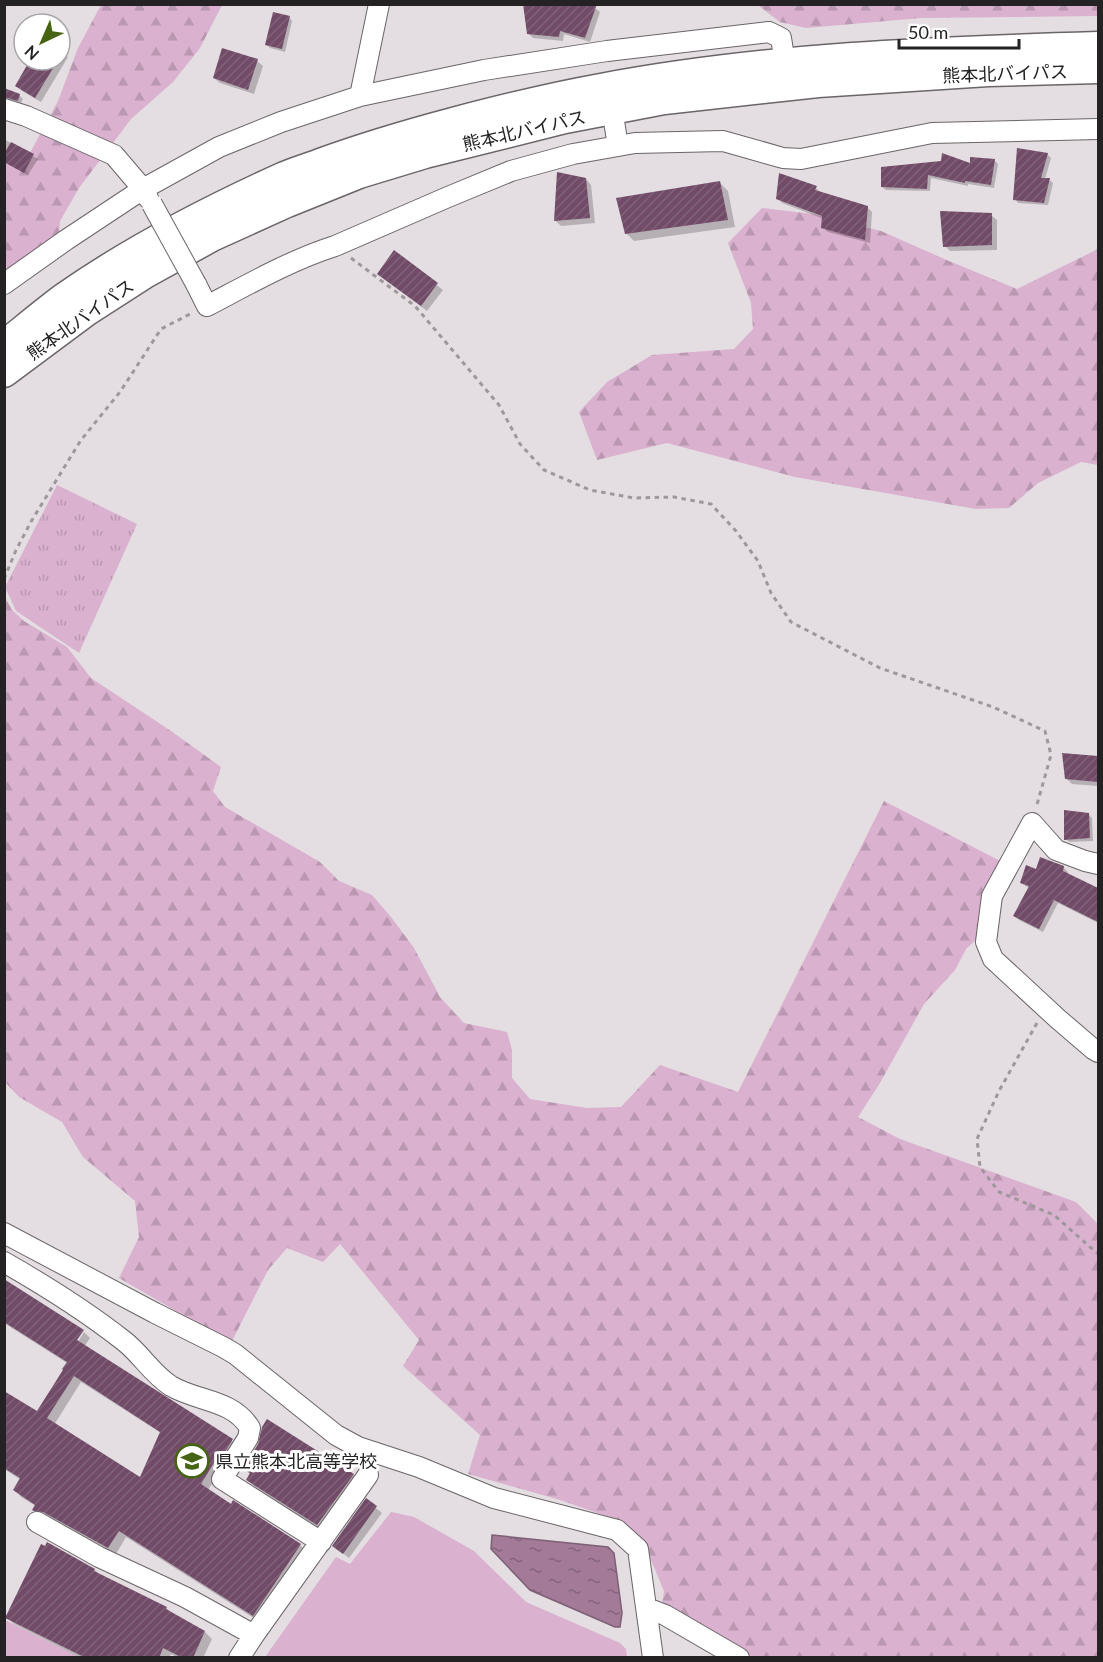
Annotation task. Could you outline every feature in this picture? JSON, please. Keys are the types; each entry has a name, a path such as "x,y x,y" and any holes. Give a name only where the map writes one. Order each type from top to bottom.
{"highway":[{"name":"熊本北バイパス","path":"4,345 66,296 186,224 284,176 360,148 507,108 601,88 700,73 890,54 1098,46"},
{"name":"熊本北バイパス","path":"4,373 86,312 144,274 212,237 359,174 425,154 565,119 664,100 818,83 988,72 1098,69"}],"street":[{"path":"360,96 379,4"},
{"path":"4,284 147,197 219,147 281,122 360,96 495,68 607,51 769,32 781,38 785,63"},
{"path":"4,109 26,116 114,155 147,197 207,306 317,252 448,197 512,171 573,154 635,143 723,141 783,158 801,159 932,133 1098,129"},
{"path":"612,110 618,146"},
{"path":"4,337 44,313"},
{"path":"1098,864 1056,850 1032,823 992,896 986,942 993,959 1045,1008 1098,1052"},
{"path":"4,1233 235,1354 336,1435 358,1447 419,1467 494,1498 617,1530 638,1549 653,1658"},
{"path":"4,1262 51,1288 127,1343 156,1375 171,1386 237,1412 250,1428 248,1437 222,1479 321,1542"},
{"path":"239,1658 368,1475"},
{"path":"37,1522 99,1557 185,1598 254,1635"},
{"path":"647,1608 666,1615 739,1658"}],"path":[{"path":"335,246 415,306 499,405 520,444 544,470 590,490 634,498 674,497 711,504 736,531 758,561 771,592 791,622 880,668 993,706 1045,731 1051,755 1032,823"},
{"path":"4,579 27,530 81,440 120,392 161,328 207,306"},
{"path":"1045,1008 999,1091 977,1139 980,1167 999,1192 1054,1215 1098,1254"}],"green space":[{"path":"1098,4 1098,16 921,18 806,28 780,22 759,6 753,5"},
{"path":"101,5 222,5 200,48 173,82 131,119 79,188 60,221 58,246 5,282 4,156 24,164 58,101 69,72 72,72 72,64"},
{"path":"762,208 813,214 881,231 1017,289 1098,249 1098,465 1081,462 1038,483 1009,508 976,509 795,477 667,443 597,460 579,412 607,382 652,355 734,349 753,329 751,303 728,243"},
{"path":"57,485 137,524 79,653 16,611 5,587"},
{"path":"4,595 12,610 24,621 67,647 91,678 221,767 213,791 225,807 320,862 339,881 372,895 414,948 440,997 464,1023 507,1032 512,1050 512,1078 530,1099 587,1108 621,1107 660,1065 738,1092 884,801 1008,865 988,929 966,949 955,970 924,1004 880,1083 858,1117 900,1139 1076,1202 1098,1224 1098,1657 752,1657 662,1605 664,1591 644,1543 612,1518 557,1499 468,1474 480,1435 403,1366 419,1340 340,1244 323,1262 287,1248 268,1270 231,1343 119,1278 139,1237 135,1201 83,1157 62,1122 19,1097 5,1082"},
{"path":"391,1512 414,1517 474,1551 526,1602 620,1643 626,1649 627,1657 265,1657 336,1557 350,1564"},
{"path":"5,1620 79,1657 5,1657"}],"water":[{"path":"492,1535 608,1547 614,1553 622,1613 620,1627 615,1627 530,1590 491,1549"}],"building":[{"path":"523,4 597,4 585,38 560,31 559,37 527,34"},
{"path":"273,12 290,16 282,49 265,45"},
{"path":"222,48 258,59 248,90 213,78"},
{"path":"23,72 51,72 35,98 15,86"},
{"path":"4,88 20,94 18,101 4,97"},
{"path":"11,142 34,154 24,173 4,162 4,154"},
{"path":"1017,148 1048,153 1041,178 1050,178 1044,203 1013,200"},
{"path":"942,153 970,163 970,157 995,159 991,185 965,181 965,183 928,175 927,189 881,187 881,167 941,161"},
{"path":"557,172 586,178 590,218 554,221"},
{"path":"779,173 817,186 815,190 868,206 865,240 821,228 822,216 776,199"},
{"path":"720,181 728,220 625,234 616,198"},
{"path":"940,211 992,213 992,245 943,247"},
{"path":"394,250 438,283 421,306 377,274"},
{"path":"1062,753 1098,756 1098,782 1065,779"},
{"path":"1064,810 1089,813 1090,838 1064,840"},
{"path":"1040,857 1064,866 1063,871 1098,888 1098,922 1054,900 1039,929 1013,916 1029,886 1020,883 1026,865 1036,869"},
{"path":"4,1279 84,1330 77,1340 233,1439 218,1463 215,1461 201,1484 231,1504 233,1500 301,1544 253,1616 119,1531 108,1548 43,1512 32,1510 35,1505 13,1490 20,1478 4,1468 4,1391 37,1411 67,1362 4,1322","holes":["74,1376 160,1432 140,1477 47,1418"]},
{"path":"267,1419 354,1474 317,1525 246,1480 250,1473 243,1469 258,1444 262,1427"},
{"path":"366,1498 377,1506 343,1554 332,1546"},
{"path":"47,1542 95,1569 94,1571 167,1607 166,1609 205,1631 193,1658 183,1658 163,1648 159,1658 86,1658 5,1618 41,1544 45,1546"}],"place":[{"name":"県立熊本北高等学校","path":"192,1461"}]}
